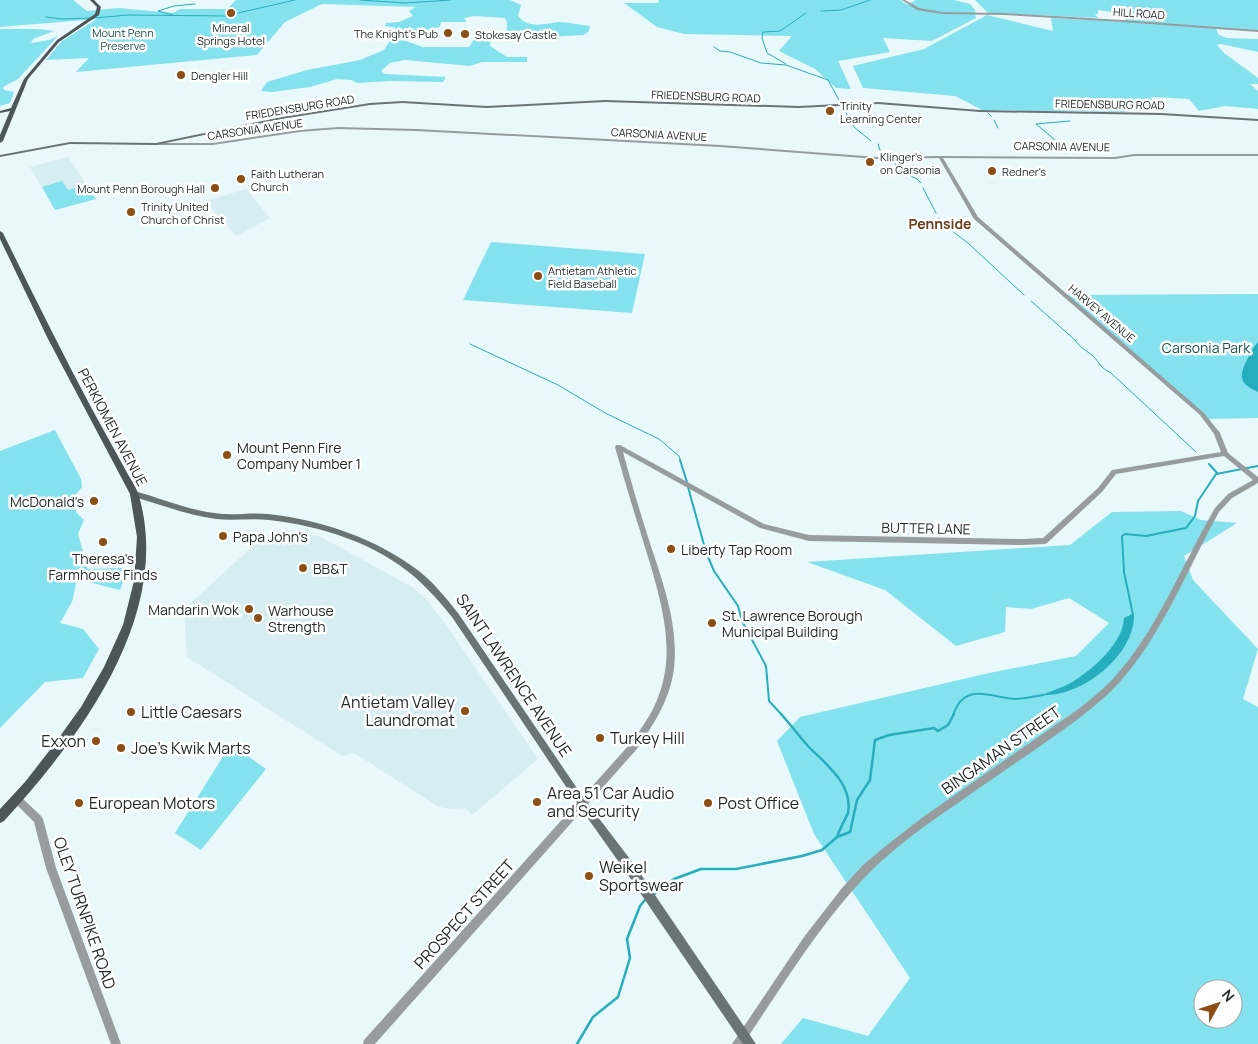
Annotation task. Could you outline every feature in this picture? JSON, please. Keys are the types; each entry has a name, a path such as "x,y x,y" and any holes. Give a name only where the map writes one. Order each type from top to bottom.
{"main road":[{"path":"0,141 21,88 29,74 58,41 90,21 98,13 98,5 92,0"},
{"name":"FRIEDENSBURG ROAD","path":"0,156 70,143 156,144 282,118 370,104 402,102 487,107 617,101 799,107 878,103 980,111 1161,114 1258,120"},
{"path":"0,112 13,108"},
{"name":"PERKIOMEN AVENUE","path":"0,233 51,339 134,494 143,532 142,562 135,603 113,660 90,700 65,737 17,799 0,817"},
{"name":"SAINT LAWRENCE AVENUE","path":"134,494 180,509 217,516 266,516 312,524 366,542 396,558 425,581 449,607 582,803 641,884 744,1041"}],"street":[{"name":"HILL ROAD","path":"903,0 915,8 942,13 1127,21 1258,31"},
{"name":"CARSONIA AVENUE","path":"156,144 213,144 318,129 416,130 720,146 877,158 940,156 1258,159"},
{"name":"CARSONIA AVENUE","path":"1124,157 1134,155 1258,155"},
{"name":"HARVEY AVENUE","path":"940,156 976,218 1202,414 1217,432 1225,454 1257,480"},
{"name":"BUTTER LANE","path":"618,447 762,526 793,535 809,538 1022,542 1045,541 1100,490 1114,472 1225,454"},
{"name":"PROSPECT STREET","path":"368,1044 633,747 650,724 664,693 670,666 671,639 667,610 618,447"},
{"name":"BINGAMAN STREET","path":"744,1041 816,928 838,898 866,868 910,832 1078,714 1113,684 1150,634 1217,510 1230,496 1257,480"},
{"name":"OLEY TURNPIKE ROAD","path":"17,799 38,819 51,868 116,1044"}],"shaded area":[{"path":"68,157 96,199 55,210 30,167"},
{"path":"246,189 270,218 236,236 205,201"},
{"path":"1258,342 1258,392 1244,383 1242,371"},
{"path":"291,531 321,537 412,587 426,599 444,622 538,759 472,815 466,808 452,809 439,807 354,753 342,756 187,657 184,609 261,539 275,532"},
{"path":"1134,613 1132,629 1126,644 1103,671 1073,689 1057,694 1041,695 1074,681 1098,662 1119,637 1124,618"}],"green space":[{"name":"Mount Penn Preserve","path":"0,0 73,0 87,11 118,8 173,13 180,9 227,9 236,0 510,0 521,5 518,16 526,23 536,25 562,22 590,26 589,31 584,35 545,37 540,31 520,31 512,37 491,38 490,46 507,57 527,57 527,62 482,62 470,66 405,60 390,63 381,71 385,74 446,77 443,82 391,81 357,83 351,80 337,79 310,87 272,92 261,91 267,82 307,70 360,60 384,50 391,39 391,33 396,28 385,26 386,23 399,22 413,16 409,11 416,7 322,4 285,22 257,55 76,72 89,58 46,60 62,41 97,19 0,27","holes":["474,16 505,18 507,26 504,34 476,36 469,47 423,47 403,40 403,35 407,32 428,34 431,32 429,29 440,27 441,22 467,22 464,18"]},
{"path":"659,0 901,0 907,5 916,0 954,0 970,4 975,10 976,18 932,41 883,38 890,52 838,61 851,89 836,88 815,69 779,51 792,36 684,34 657,27 624,3 658,3"},
{"path":"975,0 1258,0 1258,31 1216,29 1219,35 1227,38 1258,39 1258,52 1221,44 1217,45 1224,53 1258,78 1258,84 1250,84 1258,91 1258,109 1225,106 1199,111 1189,99 1151,97 1155,105 1125,112 982,110 955,96 863,88 853,66 924,49 987,15 1053,31 1051,18 1127,22 1119,13 1098,10 1098,14 1095,14 1098,18 988,13"},
{"path":"0,29 54,31 33,39 31,43 49,40 58,36 18,79 3,87 4,90 14,92 10,103 0,106"},
{"path":"62,181 68,190 86,185 96,199 55,210 42,187"},
{"path":"491,242 645,254 632,313 463,300"},
{"name":"Carsonia Park","path":"1258,294 1258,418 1207,419 1065,295"},
{"path":"55,430 81,479 82,487 71,500 77,513 84,520 78,534 83,552 82,558 88,569 122,568 124,578 120,590 77,579 72,602 60,623 83,629 99,649 83,678 45,682 0,728 0,451"},
{"path":"1181,511 1201,520 1237,523 1184,556 1193,580 1258,649 1243,699 1258,707 1258,1044 781,1044 803,1018 868,1036 910,978 814,834 777,741 800,717 989,673 1076,656 1109,623 1069,598 1031,609 1006,607 1005,632 956,646 885,590 807,562 1070,545 1112,512"},
{"path":"231,744 266,769 201,850 175,833"}],"waterway":[{"path":"238,13 295,0"},
{"path":"360,0 405,3 451,0"},
{"path":"821,11 841,10 870,0"},
{"path":"173,15 158,11 174,6 195,4"},
{"path":"786,64 767,53 762,38 763,32 780,31 806,13"},
{"path":"94,18 128,15 226,16"},
{"path":"46,17 62,19 89,18"},
{"path":"714,47 720,51 730,52 761,63 786,65 828,80 854,127 871,141"},
{"path":"988,113 991,116"},
{"path":"994,120 998,128"},
{"path":"1066,153 1055,140 1036,124 1070,121"},
{"path":"878,144 881,153"},
{"path":"895,162 896,169 917,179 921,183"},
{"path":"923,188 936,213"},
{"path":"939,218 939,221 968,243 1024,295"},
{"path":"1031,301 1196,452"},
{"path":"470,344 558,385 607,414 659,439 679,456 681,462"},
{"path":"680,460 687,482"},
{"path":"1209,464 1218,474"},
{"path":"1218,474 1258,466"},
{"path":"1133,615 1124,572 1122,536 1125,534 1146,536 1186,528 1195,516 1198,501 1218,474"},
{"path":"688,487 706,552 714,571 738,606 742,621 766,666 769,701 782,715"},
{"path":"953,715 960,702 973,694 987,694 1015,699 1043,695"},
{"path":"781,714 808,746 837,775 842,784 848,802 848,813 837,837"},
{"path":"837,837 850,832 857,800 870,780 875,740 889,735 934,728 938,731 948,725 954,714"},
{"path":"653,895 674,879 701,869 736,869 802,856 822,850 837,837"},
{"path":"577,1044 593,1017 618,997 630,958 627,939 640,906 645,900"}],"place":[{"name":"Mineral Springs Hotel","path":"231,13"},
{"name":"The Knight's Pub","path":"448,33"},
{"name":"Stokesay Castle","path":"465,34"},
{"name":"Dengler Hill","path":"181,75"},
{"name":"Trinity Learning Center","path":"830,111"},
{"name":"Klinger's on Carsonia","path":"870,162"},
{"name":"Redner's","path":"992,171"},
{"name":"Faith Lutheran Church","path":"241,179"},
{"name":"Mount Penn Borough Hall","path":"215,188"},
{"name":"Trinity United Church of Christ","path":"131,212"},
{"name":"Antietam Athletic Field Baseball","path":"538,276"},
{"name":"Mount Penn Fire Company Number 1","path":"227,455"},
{"name":"McDonald's","path":"94,501"},
{"name":"Papa John's","path":"223,536"},
{"name":"Theresa's Farmhouse Finds","path":"103,542"},
{"name":"Liberty Tap Room","path":"671,549"},
{"name":"BB&T","path":"303,568"},
{"name":"Mandarin Wok","path":"249,609"},
{"name":"Warhouse Strength","path":"258,618"},
{"name":"St. Lawrence Borough Municipal Building","path":"712,623"},
{"name":"Antietam Valley Laundromat","path":"465,711"},
{"name":"Little Caesars","path":"131,712"},
{"name":"Turkey Hill","path":"600,738"},
{"name":"Exxon","path":"96,741"},
{"name":"Joe's Kwik Marts","path":"121,748"},
{"name":"Area 51 Car Audio and Security","path":"537,802"},
{"name":"European Motors","path":"79,803"},
{"name":"Post Office","path":"708,803"},
{"name":"Weikel Sportswear","path":"589,876"}],"district":[{"name":"Pennside","path":"940,223"}]}
